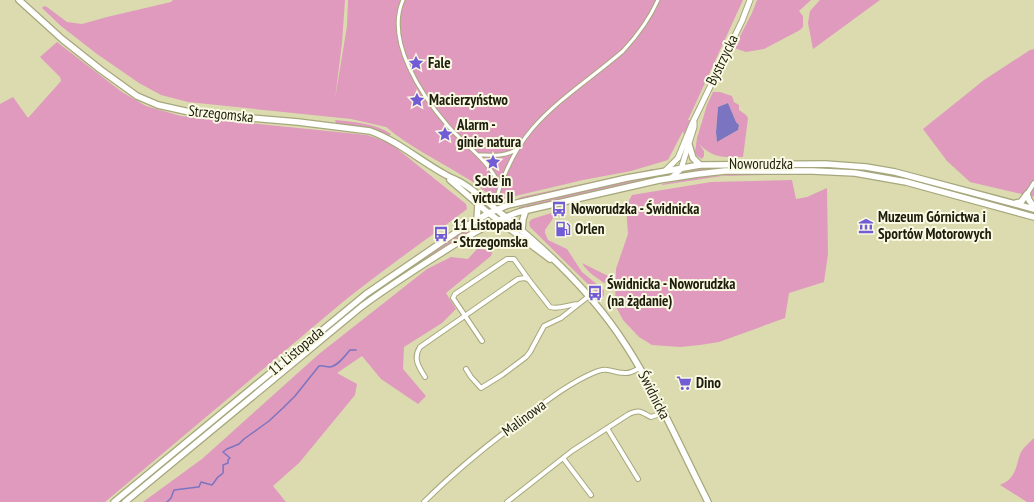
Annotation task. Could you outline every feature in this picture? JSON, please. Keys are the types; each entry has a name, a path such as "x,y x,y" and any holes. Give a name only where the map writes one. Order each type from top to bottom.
{"main road":[{"name":"Strzegomska","path":"19,0 62,39 100,70 136,96 158,105 194,113 282,121 370,131 380,134 401,145 446,176 489,213"},
{"path":"689,145 693,158 700,165"},
{"name":"Noworudzka","path":"489,213 517,203 553,194 700,165 825,164 866,167 932,181 1034,208"},
{"name":"Noworudzka","path":"498,220 526,210 671,178 725,171 834,171 855,173 912,184 1034,217"},
{"name":"Strzegomska","path":"446,176 465,186 505,217"},
{"path":"1015,204 1021,202 1028,194"},
{"path":"1028,194 1029,200 1034,208"},
{"path":"476,220 478,204"},
{"path":"522,229 526,210"},
{"name":"Świdnicka","path":"489,213 563,269"},
{"name":"11 Listopada","path":"114,502 366,294 434,246 489,213"},
{"name":"Świdnicka","path":"505,217 522,229 589,296 620,337 640,368 708,502"},
{"name":"11 Listopada","path":"125,502 361,307 400,279 479,229 498,220"}],"street":[{"path":"403,0 399,16 399,33 405,58 410,70 432,106 449,127 490,168 500,186"},
{"path":"496,200 500,186 518,148 532,129 547,114 623,51 646,22 658,0"},
{"name":"Bystrzycka","path":"665,171 678,158 707,91 742,21 750,0"},
{"name":"Bystrzycka","path":"671,178 681,169 694,127 694,121"},
{"path":"478,155 502,154 513,152 518,148"},
{"path":"678,158 681,169 689,176"},
{"path":"1028,194 1034,183"},
{"path":"482,341 453,298 455,294 507,259 514,259 550,307 558,308 579,304"},
{"path":"425,376 416,361 420,347 518,279 525,278 529,280"},
{"path":"466,369 471,378 481,388 488,384 526,357 544,326 561,318 589,296"},
{"name":"Malinowa","path":"424,502 443,483 498,437 553,396 600,370 609,369 625,373 640,368"},
{"path":"506,502 513,500 563,458 607,428 637,411 641,411 651,417 663,413"},
{"path":"607,428 638,479"},
{"path":"563,458 591,495"}],"shaded area":[{"path":"173,0 345,0 342,43 335,99 347,26 348,0 743,0 688,120 690,120 684,135 683,131 668,160 631,171 583,180 499,200 468,179 414,147 386,127 351,119 188,102 161,95 139,83 97,54 61,26 42,8 44,6 47,7 67,22 82,24 171,2"},
{"path":"757,0 811,0 799,11 803,16 803,27 800,30 764,49 746,52 734,48"},
{"path":"820,0 880,0 813,49 808,23 810,11"},
{"path":"57,42 122,92 146,106 181,116 367,135 390,143 466,204 467,209 374,277 344,301 105,502 0,502 0,104 13,97 28,118 61,81 60,77 40,57"},
{"path":"1034,49 1034,197 1031,196 1031,198 1030,196 970,182 947,161 923,129 984,80 1030,50"},
{"path":"713,92 720,92 732,96 734,102 739,105 739,110 746,115 748,118 743,157 724,157 714,155 699,144 704,151 704,156 702,159 697,156 695,152 697,138 707,105","holes":["728,103 736,122 739,125 738,130 717,142 716,131 718,107"]},
{"path":"728,103 736,122 739,125 738,130 717,142 716,132 718,107"},
{"path":"335,120 371,125 391,134 389,136 369,128 339,125"},
{"path":"726,167 829,167 867,170 920,181 1034,212 1034,214 914,181 863,171 828,168 741,169 693,173 687,170"},
{"path":"654,170 516,200 521,197"},
{"path":"739,174 798,174 722,176 662,185 694,178"},
{"path":"655,175 656,177 519,209 519,207 598,187"},
{"path":"792,180 796,199 807,197 827,188 828,254 824,282 789,293 785,318 719,342 680,347 652,345 639,337 623,320 615,305 616,269 628,234 626,206 632,195 711,182"},
{"path":"558,211 559,216 554,217 545,230 548,240 567,249 582,272 604,290 603,297 600,296 530,227 529,222 532,219"},
{"path":"477,222 479,224 356,307 121,502 118,502 370,294"},
{"path":"477,249 493,250 491,256 446,293 456,309 442,323 404,347 403,369 426,396 418,404 381,379 362,356 337,373 357,384 355,395 299,463 273,486 286,502 143,502 202,459 319,354 427,269 451,257 468,259"},
{"path":"582,263 610,277 607,282 604,283 586,269"},
{"path":"1034,438 1034,502 1027,502 1000,485 1010,479 1013,475 1021,452"}],"waterway":[{"path":"167,502 171,498 174,490 199,487 201,482 212,485 223,473 223,465 228,463 230,458 223,452 239,444 269,421 295,396 319,366 332,367 341,361 350,350 356,350"}],"place":[{"name":"Fale","path":"416,63"},
{"name":"Macierzyństwo","path":"417,100"},
{"name":"Alarm - ginie natura","path":"445,134"},
{"name":"Sole in victus II","path":"493,162"},
{"name":"Noworudzka - Świdnicka","path":"559,209"},
{"name":"Muzeum Górnictwa i Sportów Motorowych","path":"866,226"},
{"name":"Orlen","path":"563,229"},
{"name":"11 Listopada - Strzegomska","path":"441,234"},
{"name":"Świdnicka - Noworudzka (na żądanie)","path":"595,293"},
{"name":"Dino","path":"684,383"}]}
